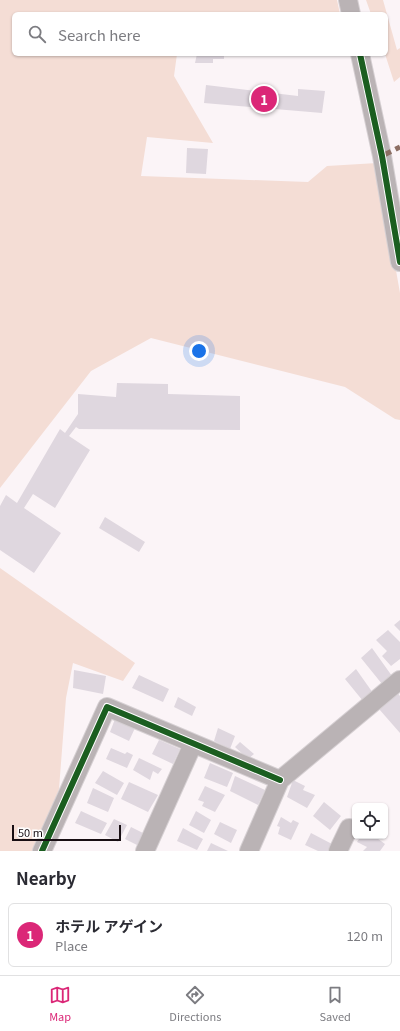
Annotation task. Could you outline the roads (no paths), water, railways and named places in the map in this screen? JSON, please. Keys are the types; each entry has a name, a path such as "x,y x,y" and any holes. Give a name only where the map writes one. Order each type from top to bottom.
{"street":[{"path":"348,0 351,12"},
{"path":"360,56 382,156 400,262"},
{"path":"249,851 280,780 400,680"},
{"path":"42,851 107,707 280,780"},
{"path":"145,851 193,744"},
{"path":"338,851 348,828"}],"place":[{"name":"ホテル アゲイン","path":"264,99"}]}
